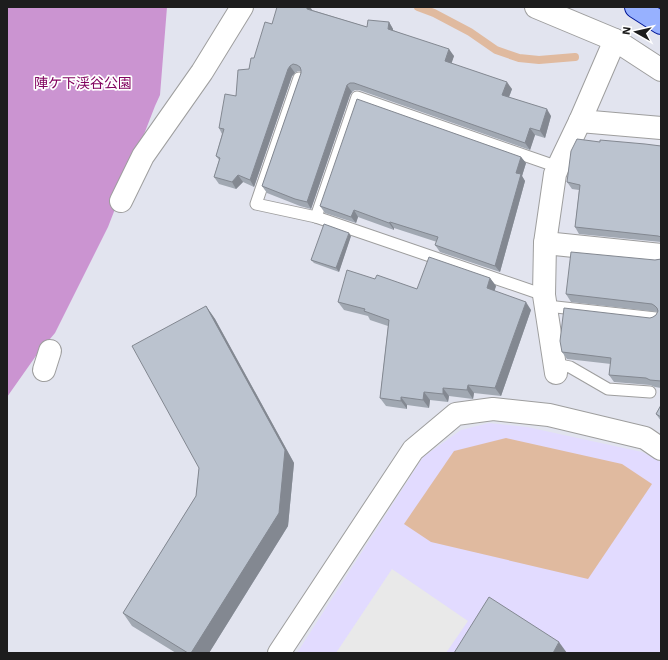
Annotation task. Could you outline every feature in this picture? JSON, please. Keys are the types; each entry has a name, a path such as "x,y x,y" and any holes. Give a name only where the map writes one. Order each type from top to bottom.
{"main road":[{"path":"636,7 661,23"}],"street":[{"path":"536,7 614,40 661,70"},
{"path":"121,201 143,156 202,72 241,8"},
{"path":"556,368 546,300 545,243 555,174 580,121 614,40"},
{"path":"580,121 661,128"},
{"path":"545,243 661,255"},
{"path":"279,653 413,450 456,414 493,409 549,415 646,438 661,449"}],"lane":[{"path":"299,78 256,204 316,217 546,300 656,318"},
{"path":"316,217 357,97 558,167"},
{"path":"556,368 570,367 608,389 650,392"}],"shaded area":[{"path":"489,423 527,427 642,452 661,462 661,653 297,653 423,457 461,430"},
{"path":"506,438 622,464 652,484 588,579 431,542 404,524 454,451"},
{"path":"392,569 468,621 446,653 336,653"}],"green space":[{"name":"陣ケ下渓谷公園","path":"7,7 167,7 160,95 108,227 55,333 38,353 7,397"}],"building":[{"path":"277,7 307,7 307,9 367,27 368,20 389,22 388,29 449,49 445,61 507,82 502,95 547,109 540,131 530,128 525,143 354,83 350,83 347,85 307,202 295,199 262,186 301,73 300,67 293,64 288,69 250,180 238,175 232,182 214,177 220,158 216,156 224,129 219,128 225,94 236,96 238,70 249,69 251,58 254,58 265,22 272,24"},
{"path":"357,99 521,157 516,173 521,174 495,266 435,245 438,237 390,222 389,223 354,210 351,217 320,206"},
{"path":"577,139 661,146 661,237 575,227 580,185 567,182 571,151"},
{"path":"324,224 349,233 336,268 311,260"},
{"path":"571,252 655,260 661,259 661,381 646,378 609,375 611,358 562,352 560,341 564,308 650,318 656,315 658,311 652,304 566,294"},
{"path":"429,257 490,278 487,288 526,302 495,388 468,385 467,390 443,388 443,394 424,392 423,400 401,397 401,401 380,398 389,320 364,311 365,309 338,302 347,270 375,279 377,275 417,289"},
{"path":"206,306 285,450 279,513 191,653 188,653 123,613 196,496 199,468 132,346"},
{"path":"661,405 661,417 656,414"},
{"path":"489,597 559,642 553,653 454,653"}],"waterway":[{"path":"418,7 434,13 470,32 496,50 519,58 539,60 575,57"}]}
